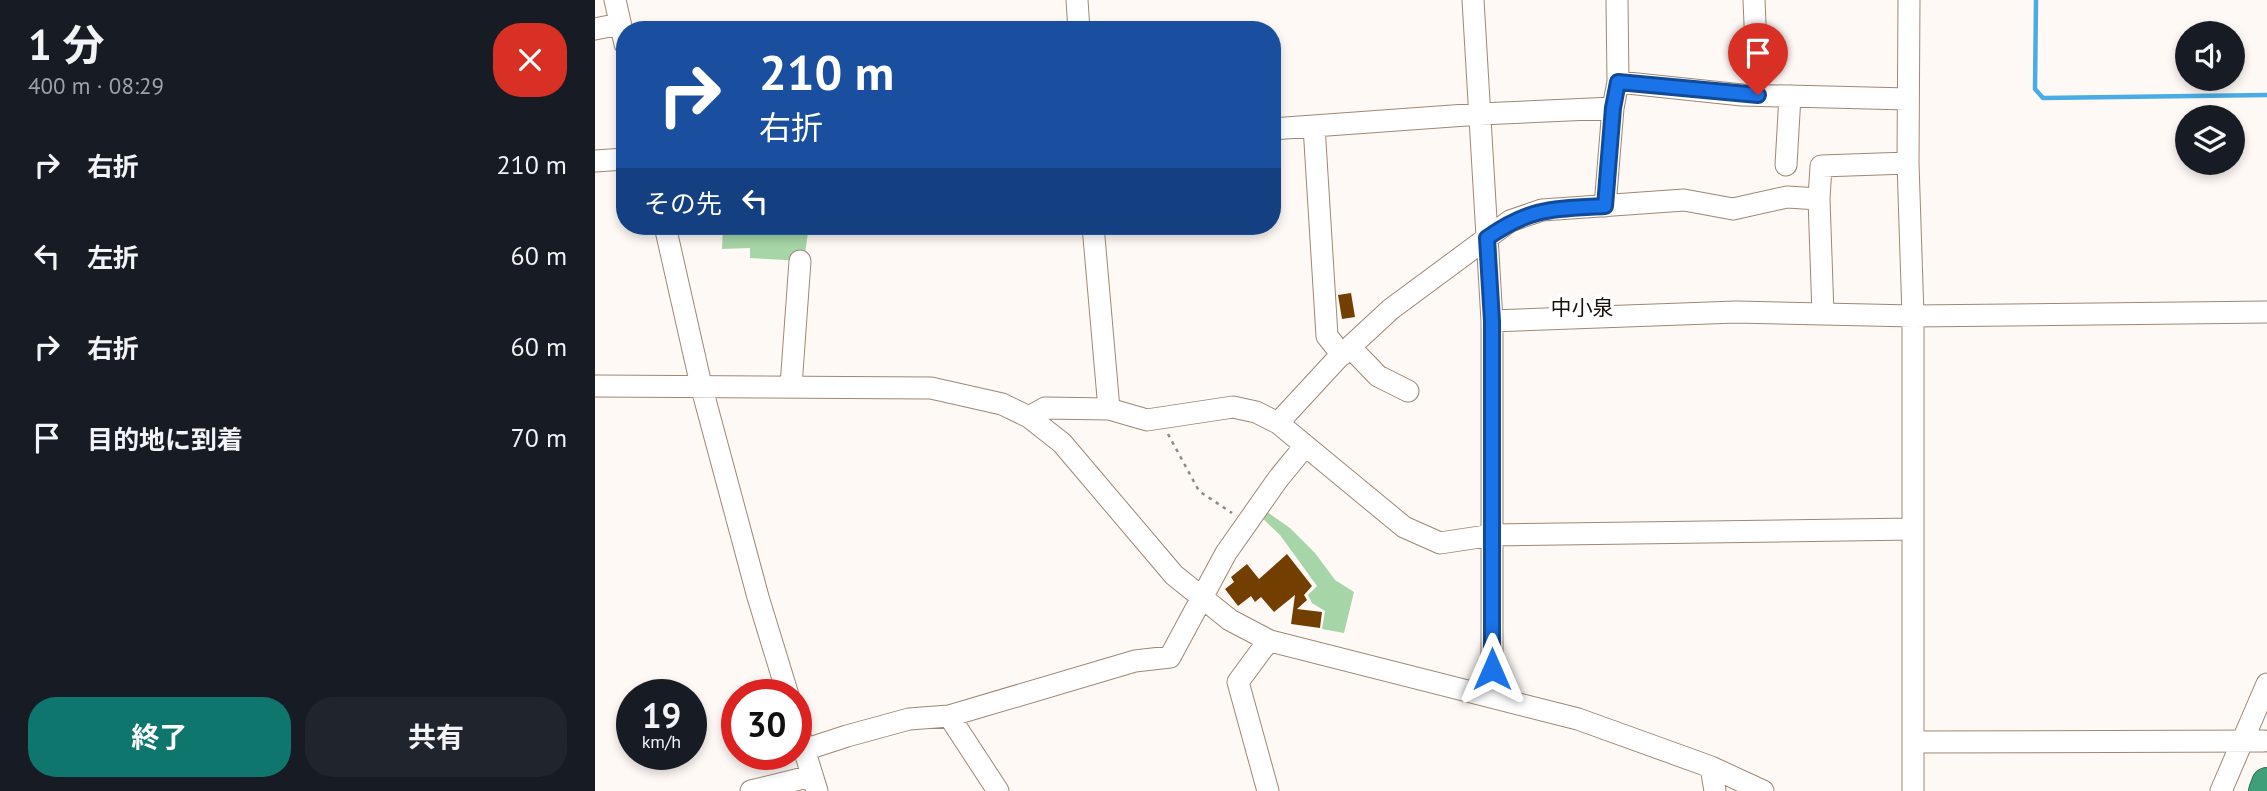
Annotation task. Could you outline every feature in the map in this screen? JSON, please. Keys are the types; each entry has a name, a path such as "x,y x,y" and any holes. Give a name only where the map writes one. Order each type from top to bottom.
{"highway":[{"path":"2264,791 2267,783"}],"street":[{"path":"615,0 619,21"},
{"path":"1077,0 1078,21"},
{"path":"1473,0 1492,321 1492,669 1485,694"},
{"path":"1605,206 1613,108 1618,82 1617,0"},
{"path":"1754,0 1758,95"},
{"path":"1909,0 1908,163 1913,316 1913,791"},
{"path":"595,29 616,33"},
{"path":"1618,82 1758,95 1908,99"},
{"path":"1787,197 1790,96"},
{"path":"1281,128 1480,114 1613,108"},
{"path":"1314,126 1327,336 1378,376 1408,391"},
{"path":"595,161 616,160"},
{"path":"1786,166 1908,163"},
{"path":"1821,166 1819,199 1823,314"},
{"path":"1277,423 1346,351 1391,309 1510,221 1542,210 1684,200 1733,209 1787,197 1819,199"},
{"path":"668,235 701,385 758,597 783,679"},
{"path":"1094,235 1109,409"},
{"path":"791,386 800,261"},
{"path":"1492,321 1736,312 1913,316 2267,312"},
{"path":"595,386 930,388 1002,404 1029,417 1062,443 1174,575 1230,620 1270,641 1578,719 1711,766 1763,791"},
{"path":"1029,417 1045,408 1109,409 1147,420 1233,407 1255,412 1277,423 1404,527 1440,543 1493,534 1913,529"},
{"path":"812,747 909,719 949,716 1135,661 1170,657 1226,553 1305,446"},
{"path":"1268,791 1238,682 1270,641"},
{"path":"2221,791 2254,740 2267,684"},
{"path":"949,716 998,791"},
{"path":"1913,742 2254,740"},
{"path":"1711,766 1715,791"},
{"path":"751,791 815,783"}],"path":[{"path":"1160,418 1199,491 1247,523"}],"green space":[{"path":"723,235 808,235 804,261 750,258 750,248 722,249"},
{"path":"1263,509 1290,528 1315,553 1335,580 1354,592 1344,633 1322,629 1325,611 1312,603 1308,595 1317,586 1280,535 1260,516"}],"building":[{"path":"1351,293 1355,317 1342,319 1338,295"},
{"path":"1287,554 1312,586 1304,595 1307,600 1297,609 1322,612 1320,628 1291,624 1295,595 1274,612 1261,597 1255,602 1251,596 1238,606 1225,589 1234,582 1231,577 1247,564 1259,579"}],"waterway":[{"path":"2036,0 2035,89 2043,98 2267,95"}],"district":[{"name":"中小泉","path":"1582,307"}],"route":[{"path":"1492,669 1492,321 1487,238 1510,221 1542,210 1605,206 1613,108 1618,82 1758,95"}]}
